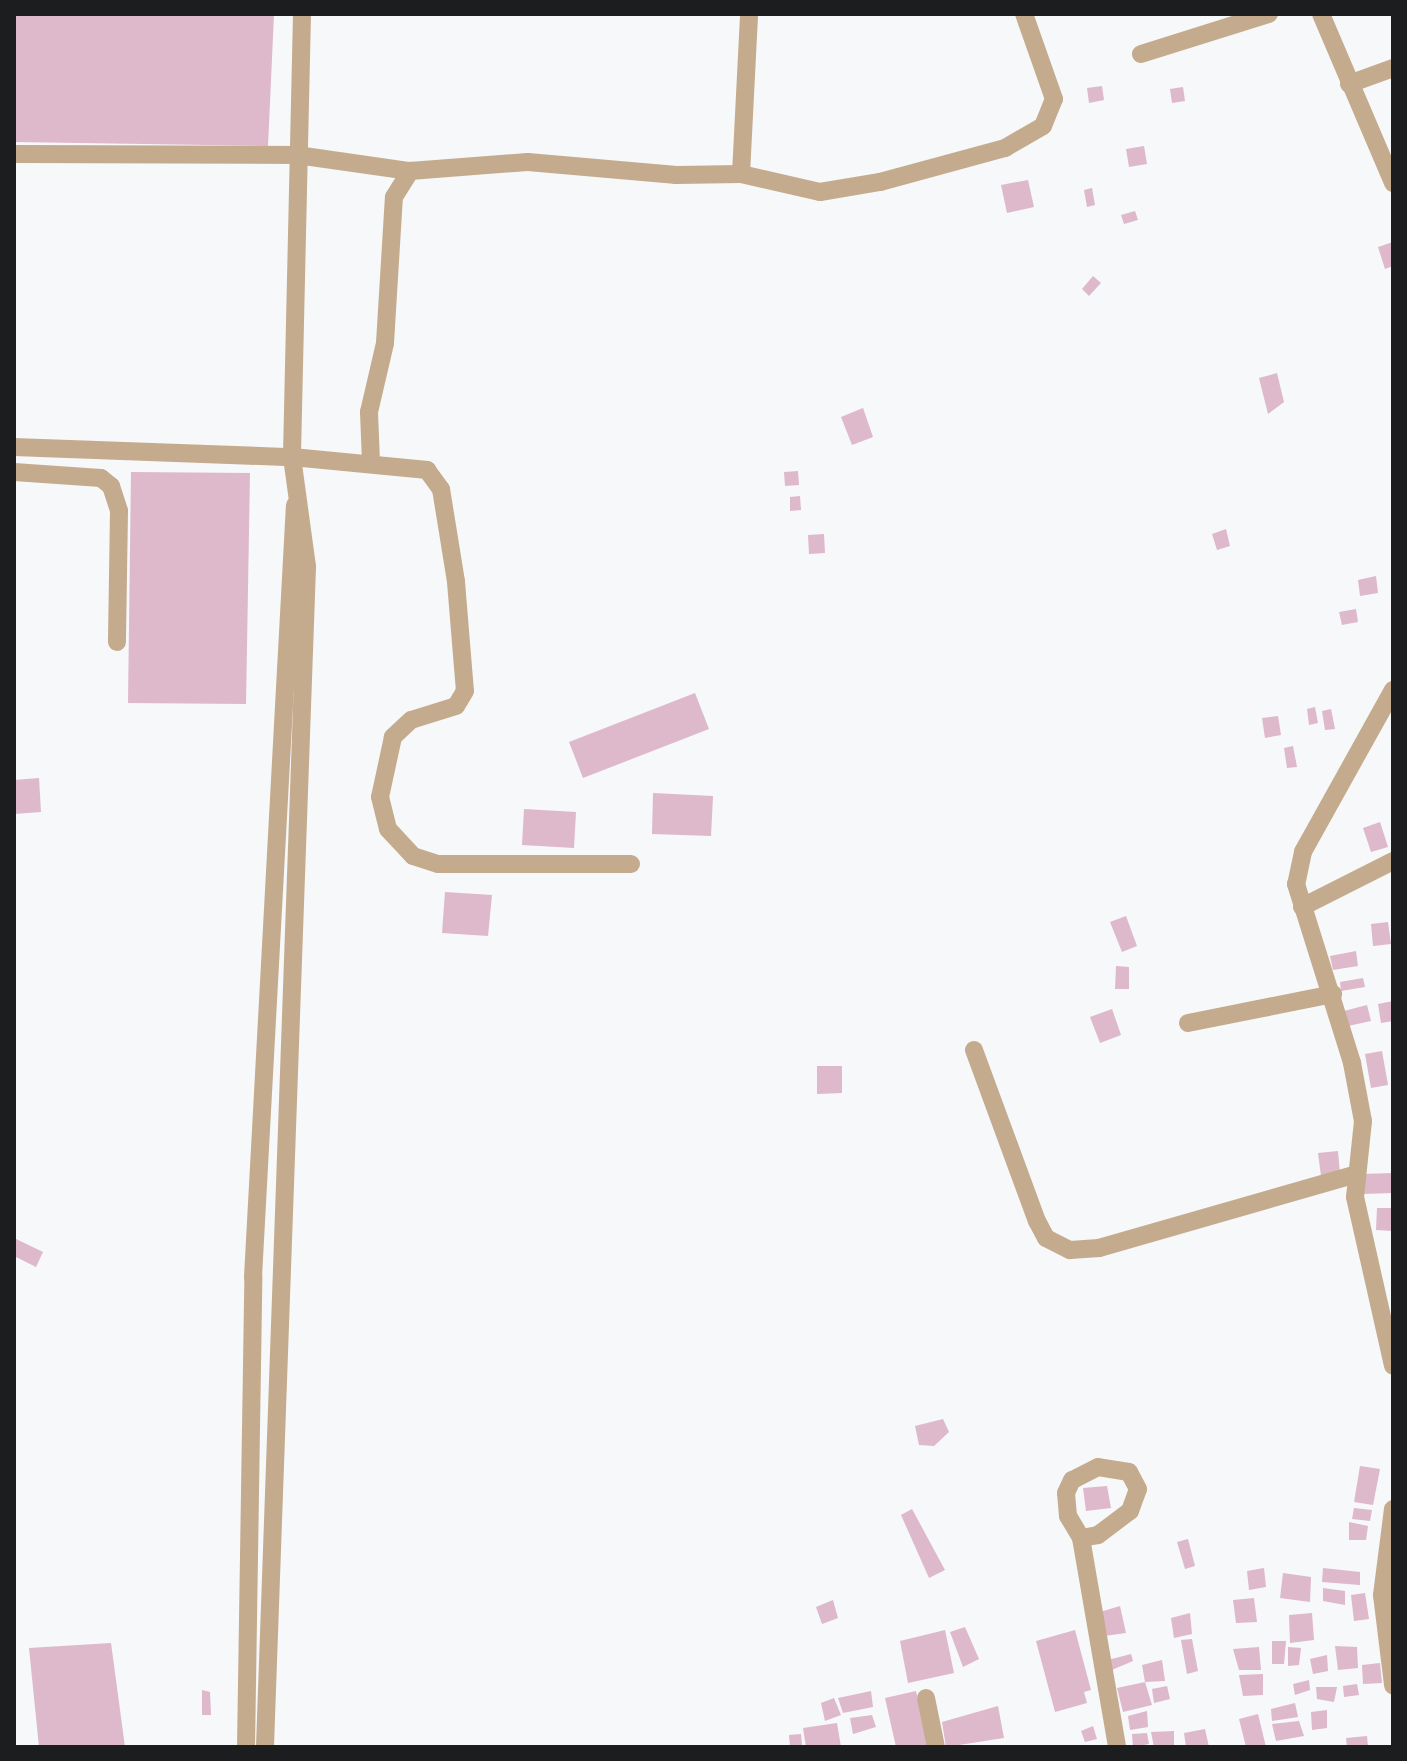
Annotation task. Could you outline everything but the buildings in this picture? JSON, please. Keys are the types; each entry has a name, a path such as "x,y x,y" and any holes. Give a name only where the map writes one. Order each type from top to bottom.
{"street":[{"path":"265,1747 307,567 292,457 302,14"},
{"path":"741,174 749,14"},
{"path":"14,154 297,155 410,171 528,162 676,175 741,174 799,189 839,191 1031,137 1052,115 1054,99 1024,14"},
{"path":"1141,54 1269,14"},
{"path":"1321,14 1393,183"},
{"path":"1349,84 1393,68"},
{"path":"371,462 369,412 385,343 394,197 410,171"},
{"path":"14,447 292,457 371,462 427,470 441,489 465,691 456,706 411,720 388,749 380,797 388,829 413,856 438,864 631,864"},
{"path":"14,472 101,478 111,486 119,511 117,642"},
{"path":"246,1747 253,1277 288,545 296,499"},
{"path":"1393,690 1303,852 1296,884 1333,994 1363,1121 1354,1175 1393,1366"},
{"path":"1302,907 1393,861"},
{"path":"1188,1023 1333,994"},
{"path":"974,1050 1037,1221 1046,1238 1070,1250 1099,1248 1354,1175"},
{"path":"1081,1538 1130,1511 1138,1489 1129,1472 1098,1467 1072,1480 1068,1516 1081,1538 1117,1747"},
{"path":"1393,1509 1382,1595 1393,1685"},
{"path":"926,1698 936,1747"}]}
